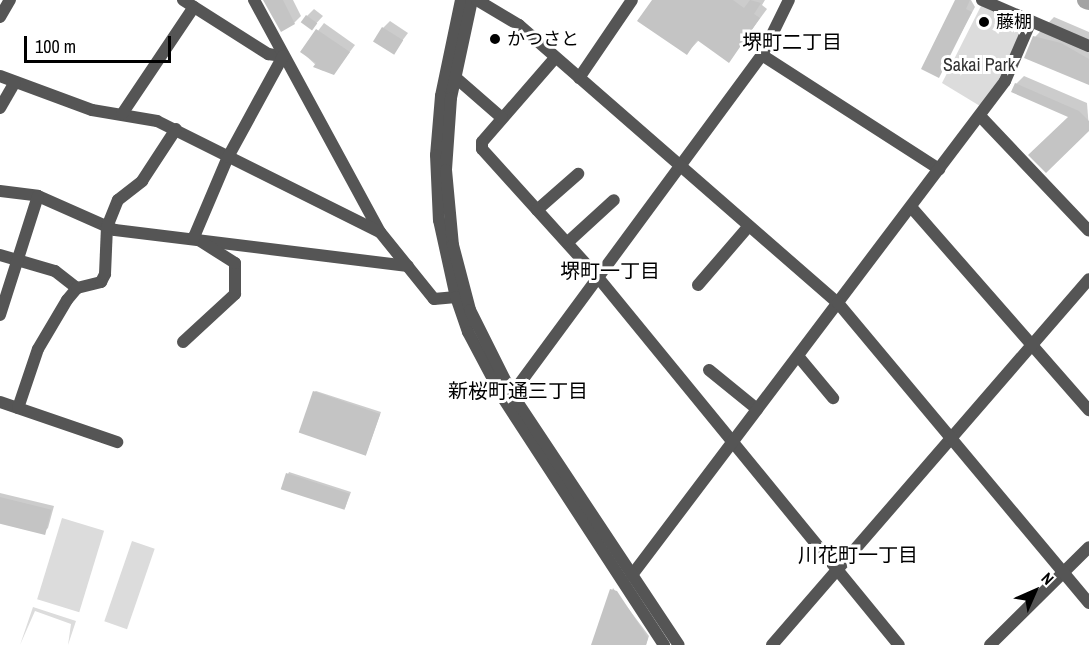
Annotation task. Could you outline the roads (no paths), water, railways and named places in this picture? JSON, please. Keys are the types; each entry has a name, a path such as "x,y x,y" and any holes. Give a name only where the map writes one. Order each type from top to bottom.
{"street":[{"path":"0,17 10,0"},
{"path":"254,0 381,232 434,299 456,297"},
{"path":"461,0 441,96 436,155 439,220 456,297 468,332 503,398 664,645"},
{"path":"472,0 455,77 446,170 453,245 470,310 512,394 679,645"},
{"path":"477,0 494,7 579,78 838,303 1089,603"},
{"path":"579,78 632,0"},
{"path":"512,394 596,275 762,55 789,0"},
{"path":"982,0 1089,45"},
{"path":"122,114 189,4 268,54 283,56"},
{"path":"632,575 980,116 1005,81 1031,21"},
{"path":"762,55 939,169"},
{"path":"194,237 228,157 283,56"},
{"path":"555,58 502,118 482,149 596,275 731,443 899,645"},
{"path":"0,76 93,110 122,114 176,129 381,232"},
{"path":"455,77 502,118"},
{"path":"0,108 15,82"},
{"path":"980,116 1089,231"},
{"path":"18,408 38,349 77,288 101,282 105,274 107,227 118,200 142,181 176,129"},
{"path":"537,210 578,174"},
{"path":"0,191 38,196 107,227 408,266"},
{"path":"0,315 38,196"},
{"path":"568,242 614,200"},
{"path":"911,207 1089,410"},
{"path":"698,285 749,226"},
{"path":"183,342 235,294 238,271 194,237"},
{"path":"0,255 17,258 55,271 77,288"},
{"path":"772,645 953,439 1089,279"},
{"path":"798,356 833,398"},
{"path":"708,370 757,409"},
{"path":"0,402 117,442"},
{"path":"990,645 1089,547"}],"place":[{"name":"藤棚","path":"984,22"},
{"name":"かつさと","path":"495,39"}],"district":[{"name":"堺町二丁目","path":"792,41"},
{"name":"堺町一丁目","path":"610,270"},
{"name":"新桜町通三丁目","path":"518,390"},
{"name":"川花町一丁目","path":"858,554"}],"park label":[{"name":"Sakai Park","path":"979,65"}]}
